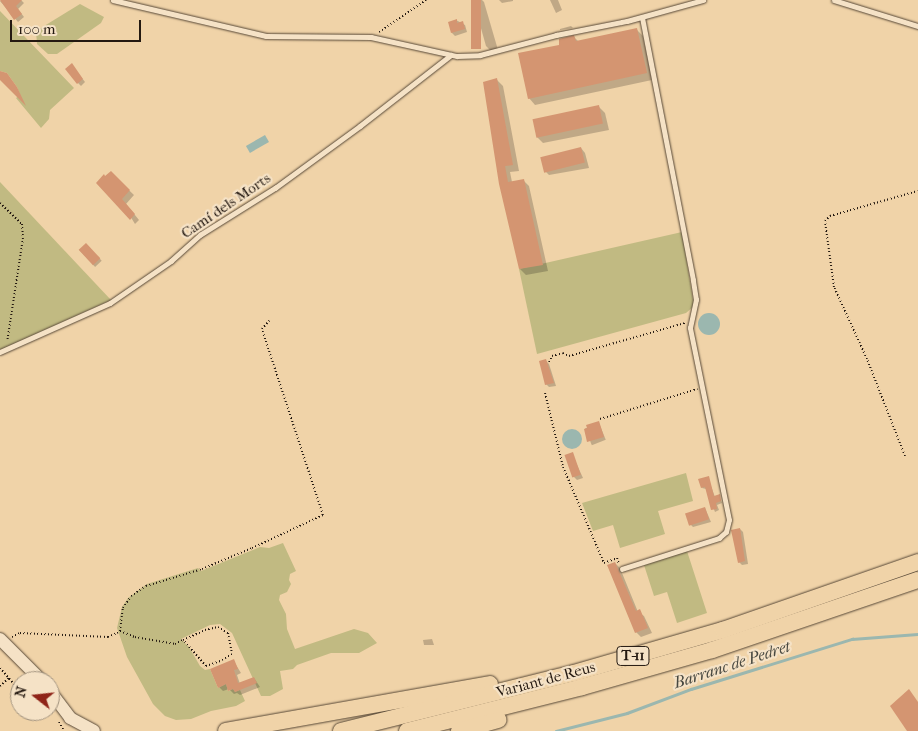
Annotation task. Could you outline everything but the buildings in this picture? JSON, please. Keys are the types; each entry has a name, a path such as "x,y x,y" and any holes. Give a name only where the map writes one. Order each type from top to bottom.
{"highway":[{"name":"Variant de Reus","path":"341,731 574,673 723,630 918,562"},
{"name":"Variant de Reus","path":"407,731 582,687 693,656 918,580"},
{"path":"459,731 713,656 829,611"},
{"path":"226,731 516,679 723,630"}],"main road":[{"path":"1,640 32,671"},
{"path":"60,704 70,718 73,731"},
{"path":"70,718 94,731"}],"lane":[{"path":"113,0 266,36 371,37 451,55 480,54 556,35 642,18 703,0"},
{"path":"834,0 918,26"},
{"path":"622,569 720,538 726,532 728,510 690,328 696,300 693,280 642,18"},
{"name":"Camí dels Morts","path":"0,352 110,303 171,261 200,235 275,188 360,126 451,55"}],"path":[{"path":"371,37 426,0"},
{"path":"905,456 867,359 834,287 825,221 830,216 918,191"},
{"path":"0,202 22,224 23,238 6,336 7,347"},
{"path":"120,631 124,608 131,596 146,586 202,569 323,515 262,329 269,321"},
{"path":"549,362 552,356 563,353 569,356 692,321"},
{"path":"600,418 702,388"},
{"path":"545,393 563,467 604,563 617,558 622,569"},
{"path":"1,640 20,633 108,637 120,631 135,637 175,644 183,640 218,627 228,633 232,654 206,666 183,640"},
{"path":"0,668 9,678 0,686"}],"shaded area":[{"path":"80,4 104,17 101,23 57,54 48,54 37,44 36,31"},
{"path":"0,11 74,88 50,110 49,119 41,128 16,98 20,95 7,73 0,71"},
{"path":"0,182 111,300 0,350"},
{"path":"682,232 694,306 686,313 537,354 519,269"},
{"path":"686,473 693,501 658,511 665,534 620,548 613,525 593,531 582,503"},
{"path":"283,543 296,571 290,574 289,580 291,584 287,592 280,595 279,600 286,614 287,629 295,649 354,629 368,633 377,643 359,653 331,653 297,665 293,669 280,671 283,689 270,696 261,696 232,633 220,624 210,625 181,639 189,647 200,666 205,670 210,669 218,688 226,684 228,691 233,689 235,692 240,690 245,701 236,706 211,711 191,719 176,720 165,716 153,704 127,657 117,628 122,607 128,598 147,584 198,568 201,571 260,547 269,548"},
{"path":"687,551 707,613 677,623 667,592 654,596 644,565"}],"water":[{"path":"265,135 269,142 250,153 246,146"},
{"path":"709,313 717,316 720,324 717,332 709,335 701,332 698,324 701,316"},
{"path":"572,429 579,432 582,439 579,446 572,449 565,446 562,439 565,432"}],"waterway":[{"name":"Barranc de Pedret","path":"556,731 627,713 691,689 852,639 918,634"}]}
